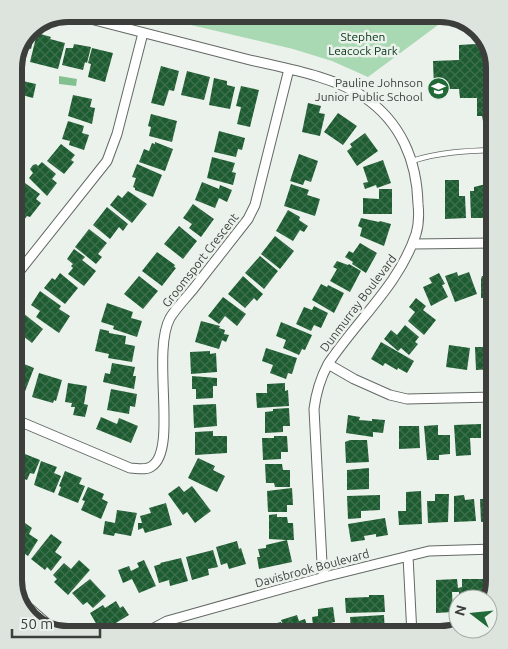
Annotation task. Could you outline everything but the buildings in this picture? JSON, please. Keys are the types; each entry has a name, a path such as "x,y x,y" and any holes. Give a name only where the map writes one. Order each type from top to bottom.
{"street":[{"name":"Dunmurray Boulevard","path":"102,22 288,69 338,84 373,103 392,122 409,150 418,187 418,230 413,244 397,275 328,364 320,378 316,394 314,410 324,577"},
{"path":"23,267 107,161 117,134 143,33"},
{"name":"Groomsport Crescent","path":"22,423 130,468 146,469 153,466 161,457 164,442 163,340 170,319 248,219 255,205 288,69"},
{"path":"413,244 486,243"},
{"path":"328,364 354,380 390,396 407,399 486,397"},
{"name":"Davisbrook Boulevard","path":"158,626 167,621 324,577 429,551 486,550"},
{"path":"408,556 412,626"}],"lane":[{"path":"412,161 446,153 486,150"}],"green space":[{"name":"Stephen Leacock Park","path":"179,22 440,23 368,77 332,61 293,49"}],"shaded area":[{"path":"59,76 77,79 76,86 59,84"}],"place":[{"name":"Pauline Johnson Junior Public School","path":"439,89"}]}
